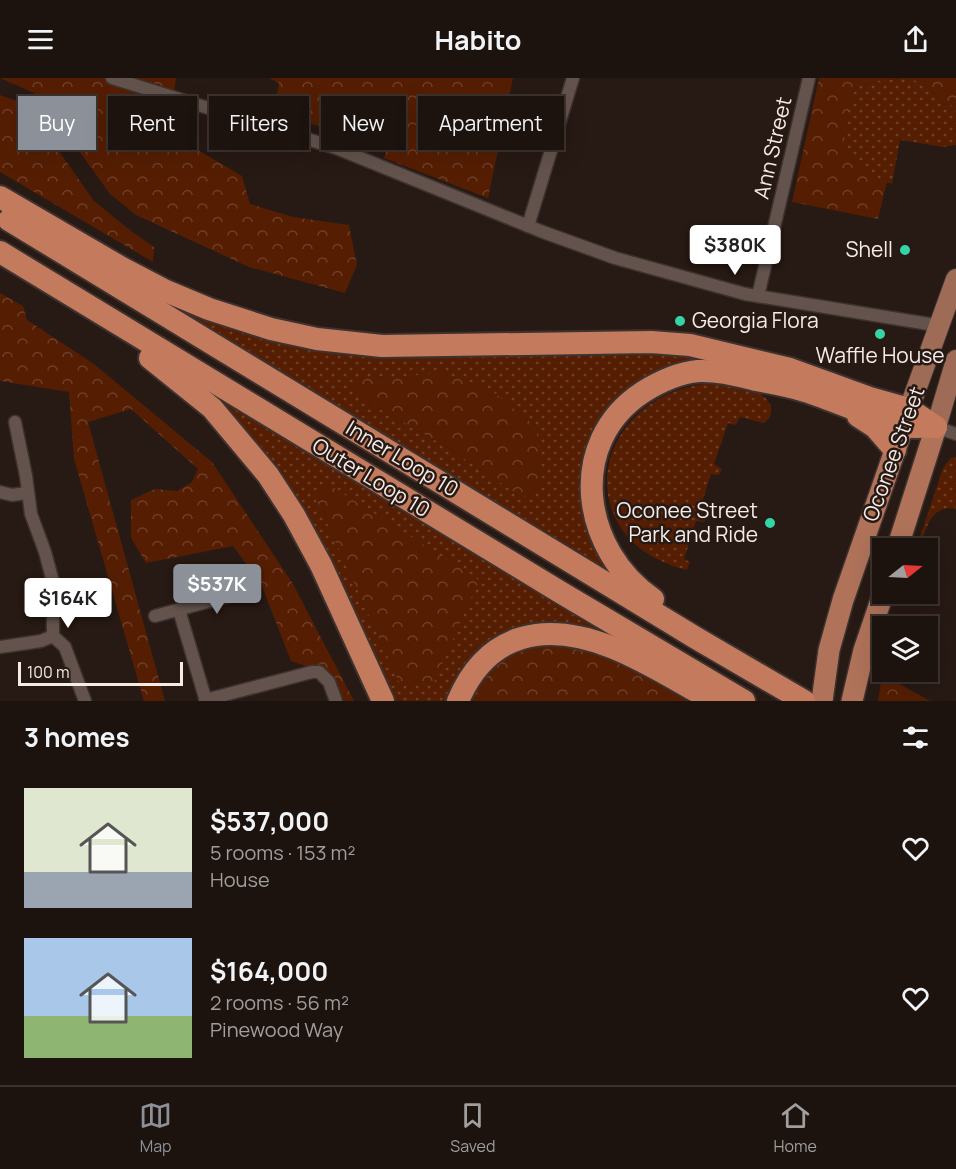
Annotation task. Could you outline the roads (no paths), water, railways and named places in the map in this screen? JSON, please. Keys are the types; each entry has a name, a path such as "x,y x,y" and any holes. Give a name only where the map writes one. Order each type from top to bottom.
{"highway":[{"path":"0,197 166,291 209,309 271,329 317,339 382,346 651,342 690,345 790,369 870,398 907,418"},
{"name":"Inner Loop 10","path":"0,214 696,638 799,698"},
{"name":"Outer Loop 10","path":"0,252 744,701"},
{"path":"93,309 109,327 212,408 268,475 321,565 383,701"},
{"path":"696,638 676,614 640,590 615,562 598,530 591,503 596,454 606,431 636,396 655,384 676,376 714,370 804,391 844,406 907,418 946,430"},
{"path":"844,406 875,428 895,450"},
{"name":"Oconee Street","path":"822,701 829,650 843,600 907,418"},
{"name":"Oconee Street","path":"902,538 946,430"},
{"path":"852,701 864,650 880,604"},
{"path":"458,701 468,678 491,654 517,638 542,633 591,640 612,647 714,701"}],"main road":[{"name":"Oconee Street","path":"907,418 956,279"},
{"name":"Oconee Street","path":"946,430 956,360"}],"street":[{"path":"112,78 336,148 528,226 615,258 758,296 940,326"},
{"path":"528,226 573,78"},
{"name":"Ann Street","path":"758,296 809,78"},
{"path":"15,422 31,514 53,582 53,636 65,647 85,701"},
{"path":"0,492 12,495 27,493"},
{"path":"154,616 247,591"},
{"path":"179,610 205,700 319,672 329,682 336,701"},
{"path":"0,647 41,641 53,636"}],"place":[{"name":"Shell","path":"905,250"},
{"name":"Georgia Flora","path":"680,321"},
{"name":"Waffle House","path":"880,334"},
{"name":"Oconee Street Park and Ride","path":"770,523"}]}
